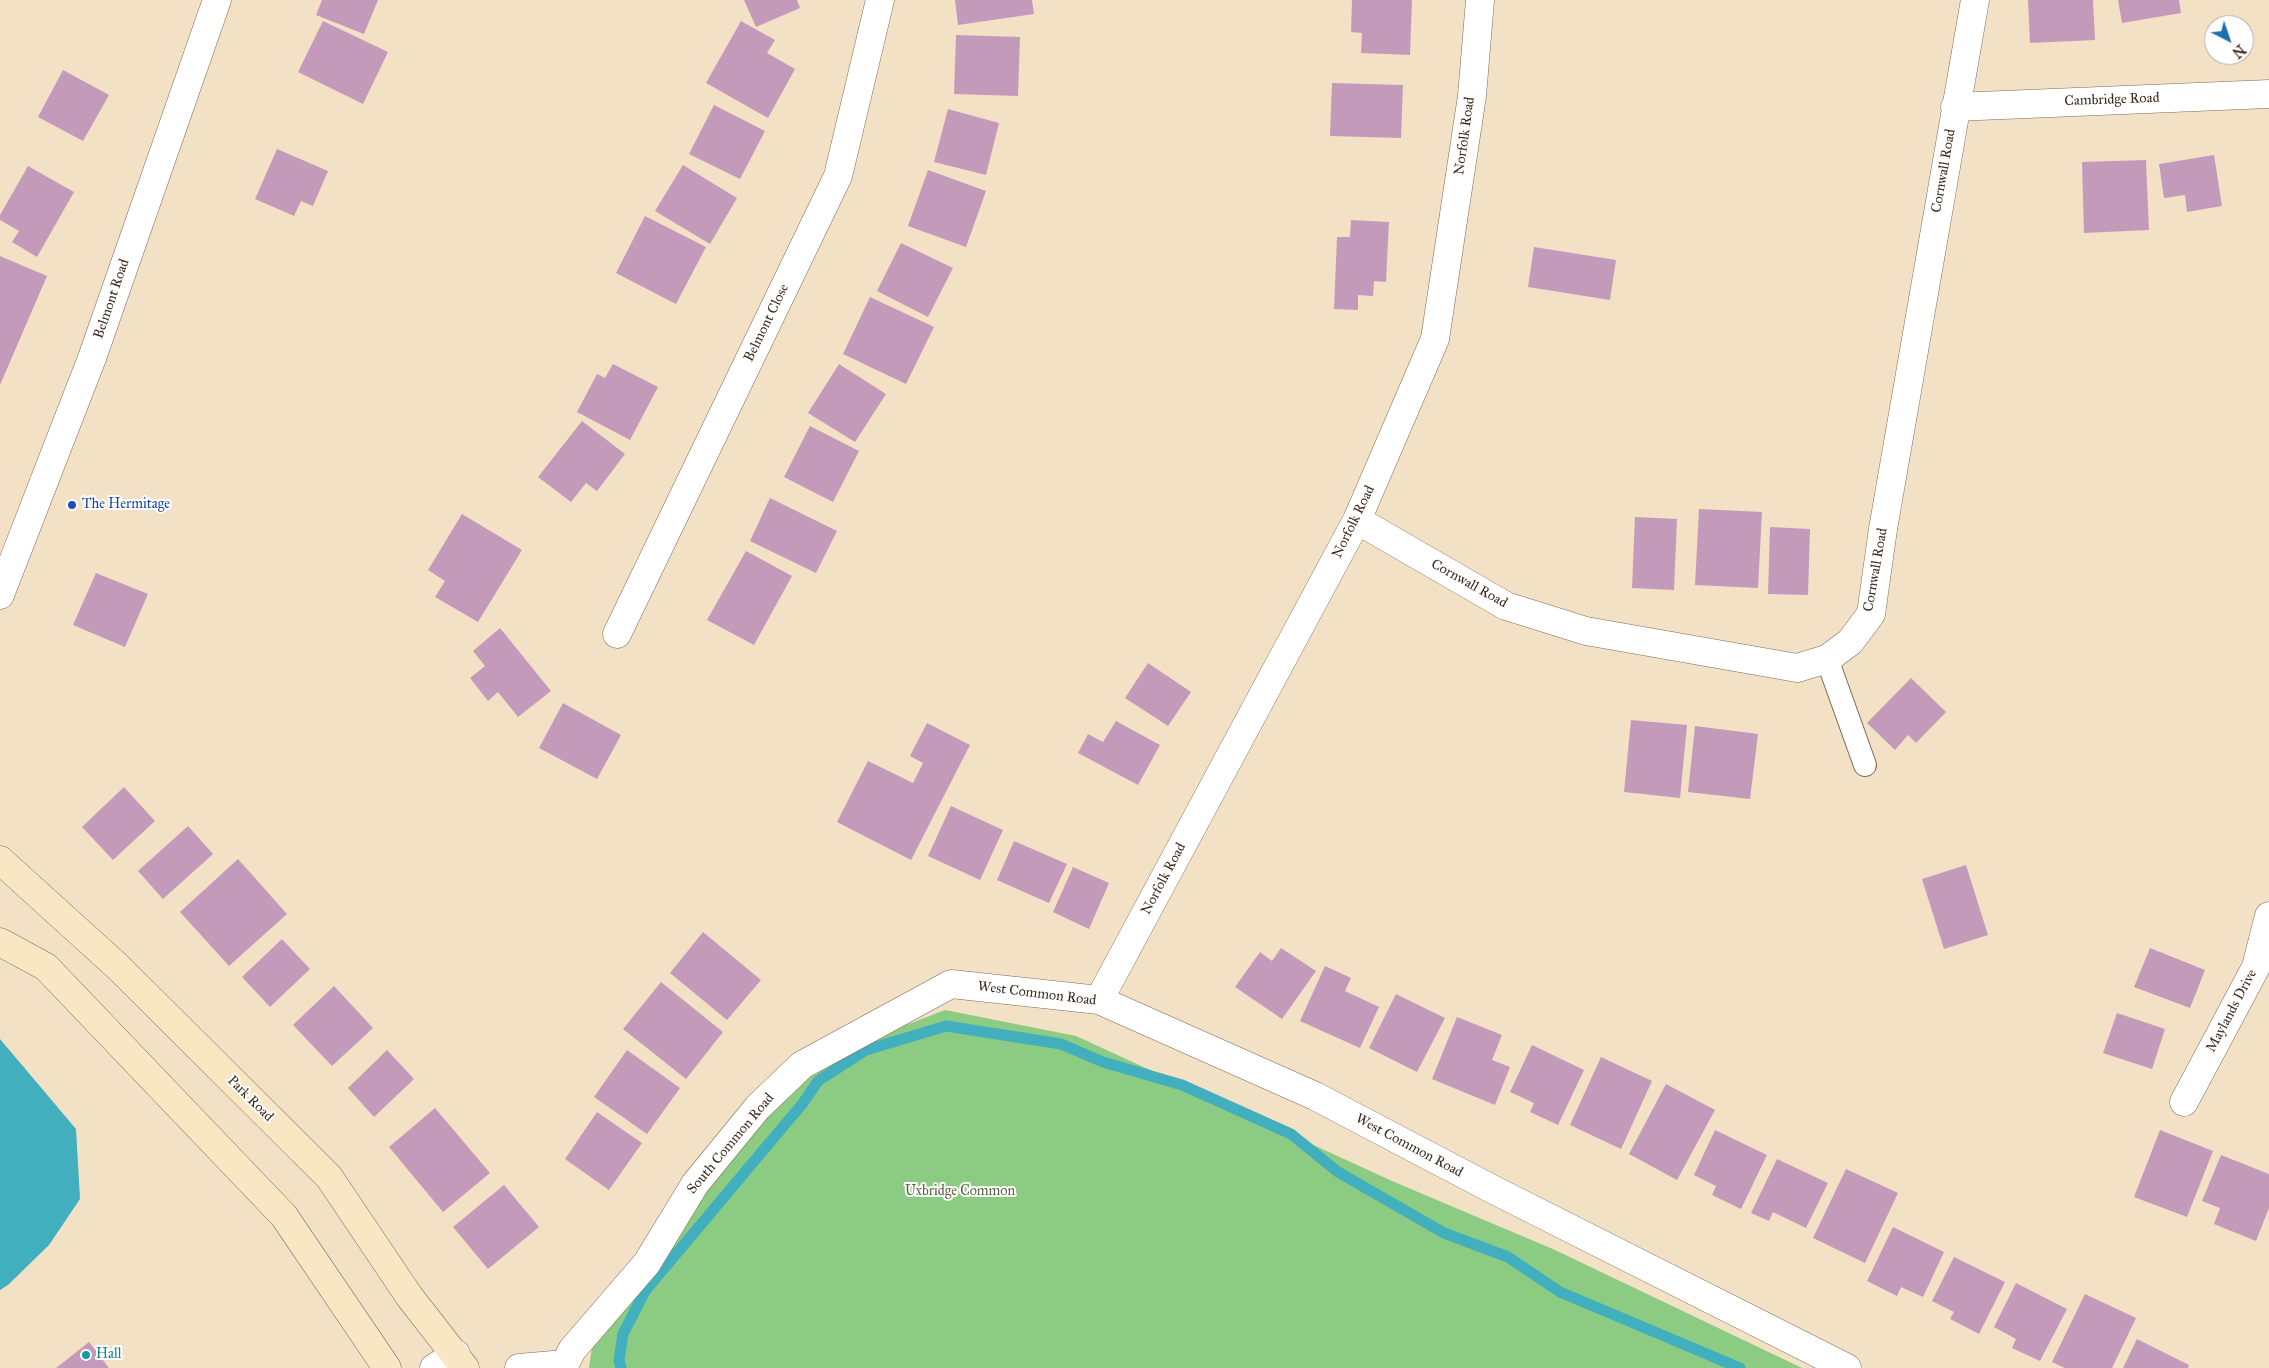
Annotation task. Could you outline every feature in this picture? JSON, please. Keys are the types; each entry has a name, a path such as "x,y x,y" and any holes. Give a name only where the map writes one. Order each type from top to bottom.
{"main road":[{"name":"Park Road","path":"0,860 117,966 329,1177 452,1363"},
{"path":"0,942 46,967 284,1216 386,1368"}],"street":[{"name":"Belmont Road","path":"0,595 92,358 217,0"},
{"name":"Belmont Close","path":"617,634 838,176 880,0"},
{"name":"Norfolk Road","path":"1099,1000 1357,520 1436,339 1472,96 1480,0"},
{"name":"Cornwall Road","path":"1357,520 1506,606 1586,631 1797,668 1827,660 1850,642 1872,614 1885,519 1975,0"},
{"name":"Cambridge Road","path":"1955,107 2269,94"},
{"name":"Maylands Drive","path":"2184,1102 2256,967 2269,916"},
{"name":"West Common Road","path":"951,984 1099,1000 1315,1096 1492,1189 1847,1368"},
{"name":"South Common Road","path":"519,1368 564,1366 572,1350 647,1263 695,1184 758,1107 802,1065 951,984"}],"lane":[{"path":"1827,660 1865,765"}],"green space":[{"name":"Uxbridge Common","path":"945,1010 1076,1036 1392,1181 1555,1250 1802,1368 589,1368 595,1326 802,1065"}],"water":[{"path":"0,1039 76,1129 80,1199 49,1245 8,1285 0,1290"}],"building":[{"path":"322,0 378,0 364,34 316,15"},
{"path":"744,0 797,0 800,8 756,27"},
{"path":"955,0 1032,0 1034,14 958,25"},
{"path":"1352,0 1412,0 1410,55 1361,53 1362,33 1351,32"},
{"path":"2028,0 2093,0 2095,40 2030,43"},
{"path":"2118,0 2179,0 2181,13 2122,23"},
{"path":"323,21 388,52 363,104 298,72"},
{"path":"741,21 775,40 767,53 795,69 768,118 706,83"},
{"path":"956,35 1020,37 1018,96 954,94"},
{"path":"63,70 109,95 83,141 38,117"},
{"path":"1332,83 1403,85 1401,138 1330,136"},
{"path":"714,105 765,131 740,179 689,154"},
{"path":"948,109 999,123 986,175 934,162"},
{"path":"277,149 328,171 313,206 301,201 294,216 255,199"},
{"path":"2214,155 2222,206 2187,212 2185,195 2164,198 2159,164"},
{"path":"2146,160 2149,230 2084,233 2082,162"},
{"path":"683,165 737,198 710,244 655,211"},
{"path":"28,166 74,192 37,257 12,242 19,231 0,220 0,215"},
{"path":"928,170 986,191 966,247 908,226"},
{"path":"645,216 706,247 676,304 616,273"},
{"path":"1351,220 1389,222 1386,282 1374,281 1373,296 1358,295 1358,310 1334,309 1337,237 1350,237"},
{"path":"901,243 953,268 928,317 877,291"},
{"path":"1534,247 1616,260 1610,300 1528,287"},
{"path":"0,256 47,276 0,385"},
{"path":"870,297 934,327 906,384 843,354"},
{"path":"613,364 658,387 630,440 577,412 597,374 605,378"},
{"path":"839,364 886,394 855,442 808,413"},
{"path":"582,421 625,454 597,491 586,483 571,502 538,477"},
{"path":"810,426 859,451 833,502 784,477"},
{"path":"770,498 837,531 816,573 750,541"},
{"path":"1699,509 1762,512 1758,588 1695,585"},
{"path":"462,514 522,550 478,622 435,597 445,581 428,570"},
{"path":"1635,517 1677,519 1674,590 1632,588"},
{"path":"1770,527 1810,529 1808,595 1768,594"},
{"path":"746,551 792,576 754,645 707,620"},
{"path":"96,573 148,594 125,647 73,625"},
{"path":"500,628 551,691 518,717 498,692 488,701 470,678 485,666 473,651"},
{"path":"1148,663 1191,692 1168,726 1125,698"},
{"path":"1911,678 1946,712 1916,743 1908,735 1895,750 1867,723"},
{"path":"563,703 621,735 597,779 539,748"},
{"path":"1631,720 1687,725 1680,798 1624,792"},
{"path":"1116,721 1160,745 1138,785 1078,753 1088,734 1103,742"},
{"path":"927,723 970,745 911,860 837,822 868,761 913,783 923,763 910,756"},
{"path":"1695,726 1758,734 1750,799 1688,792"},
{"path":"124,787 155,821 113,860 82,827"},
{"path":"951,806 1003,830 980,880 928,856"},
{"path":"188,826 213,854 163,899 138,871"},
{"path":"1014,841 1067,864 1049,903 997,880"},
{"path":"238,859 287,914 229,966 180,912"},
{"path":"1966,865 1988,935 1944,949 1922,879"},
{"path":"1073,867 1109,883 1089,929 1053,912"},
{"path":"703,932 761,980 727,1020 670,973"},
{"path":"282,939 310,969 270,1007 242,977"},
{"path":"1281,948 1316,971 1282,1019 1235,987 1260,952 1272,961"},
{"path":"2150,948 2205,970 2190,1008 2134,987"},
{"path":"1325,966 1351,978 1345,991 1379,1007 1360,1048 1300,1021"},
{"path":"661,982 723,1032 686,1079 623,1029"},
{"path":"334,986 373,1028 332,1066 293,1025"},
{"path":"1396,994 1445,1018 1417,1072 1369,1048"},
{"path":"2117,1013 2165,1029 2152,1069 2103,1053"},
{"path":"1457,1017 1502,1035 1492,1060 1510,1067 1495,1105 1432,1079"},
{"path":"1532,1045 1584,1070 1558,1125 1530,1112 1534,1103 1510,1092"},
{"path":"387,1050 414,1079 374,1117 348,1088"},
{"path":"627,1050 680,1088 647,1134 594,1097"},
{"path":"1601,1057 1652,1081 1621,1149 1570,1125"},
{"path":"1666,1084 1715,1110 1677,1180 1629,1154"},
{"path":"435,1108 490,1173 443,1212 389,1147"},
{"path":"597,1112 642,1143 609,1190 565,1159"},
{"path":"1715,1130 1767,1155 1741,1209 1712,1195 1716,1186 1694,1175"},
{"path":"2160,1130 2213,1151 2187,1217 2134,1197"},
{"path":"2221,1155 2269,1174 2269,1208 2256,1241 2214,1224 2220,1208 2202,1201"},
{"path":"1777,1159 1828,1183 1806,1228 1773,1212 1769,1221 1751,1213"},
{"path":"1846,1169 1898,1193 1865,1263 1813,1238"},
{"path":"504,1185 539,1227 488,1269 453,1227"},
{"path":"1893,1227 1944,1252 1923,1297 1901,1287 1897,1296 1867,1281"},
{"path":"1954,1257 2005,1282 1979,1334 1950,1319 1954,1312 1932,1301"},
{"path":"2016,1283 2067,1309 2040,1361 2012,1348 2016,1339 1994,1327"},
{"path":"2085,1294 2136,1318 2112,1368 2065,1368 2052,1362"},
{"path":"2137,1339 2189,1365 2188,1368 2123,1368"},
{"name":"Hall","path":"89,1342 109,1368 56,1368"}],"waterway":[{"path":"621,1368 619,1360 623,1334 645,1291 803,1103 818,1081 866,1050 946,1026 1061,1044 1103,1062 1182,1085 1291,1134 1338,1172 1444,1233 1508,1257 1560,1292 1740,1368"}],"place":[{"name":"The Hermitage","path":"72,505"},
{"name":"Hall","path":"86,1355"}]}
